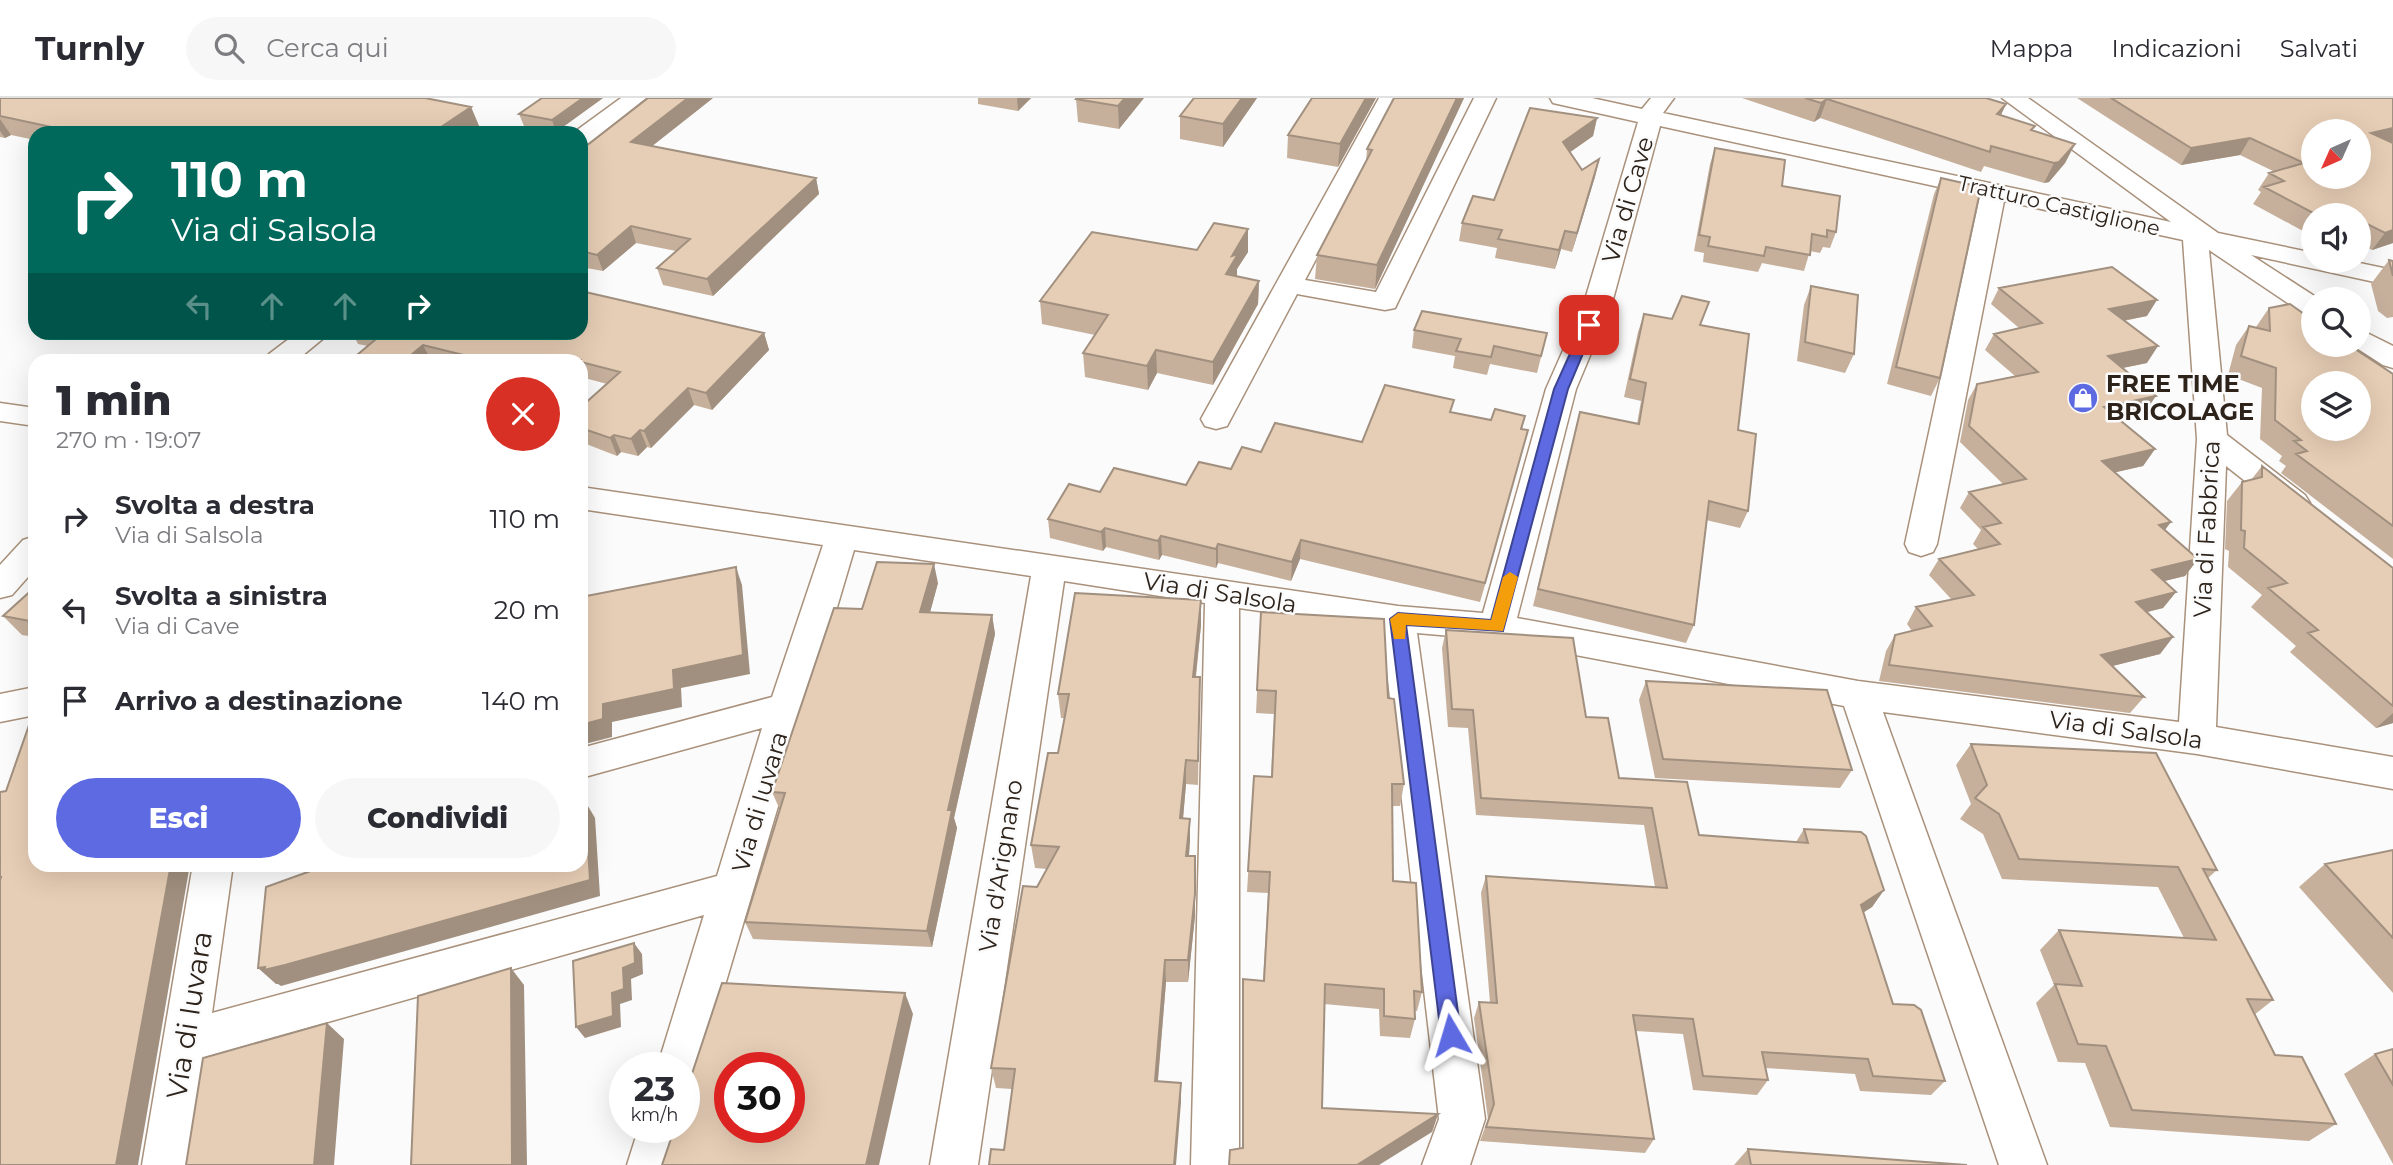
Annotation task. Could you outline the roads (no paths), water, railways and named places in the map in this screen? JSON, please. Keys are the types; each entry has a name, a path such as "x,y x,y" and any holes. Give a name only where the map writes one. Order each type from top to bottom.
{"street":[{"path":"588,133 635,98"},
{"path":"1216,419 1390,98"},
{"path":"1290,285 1385,302 1485,98"},
{"name":"Tratturo Castiglione","path":"1561,98 1658,107 1994,190 2163,219"},
{"path":"2013,98 2119,170 2164,193 2246,247 2305,280 2393,278"},
{"name":"Via di Cave","path":"1497,627 1561,389 1598,303 1658,107"},
{"path":"2119,170 2145,194 2163,219 2207,239 2301,300"},
{"path":"1921,544 1994,190"},
{"path":"2207,239 2246,247"},
{"name":"Via di Fabbrica","path":"2197,739 2212,439 2207,239"},
{"path":"287,354 306,340"},
{"path":"2371,345 2393,359"},
{"path":"0,412 28,416"},
{"path":"2212,439 2319,522"},
{"name":"Via di Salsola","path":"588,499 1398,619 1497,627 1858,695 2197,739 2393,773"},
{"name":"Via di Iuvara","path":"685,1052 787,707 842,536"},
{"path":"0,586 28,556"},
{"name":"Via d'Arignano","path":"954,1165 1049,567"},
{"path":"1214,1165 1222,594"},
{"path":"1398,619 1462,1119 1446,1165"},
{"path":"1858,695 2023,1165"},
{"path":"0,708 28,702"},
{"path":"588,760 787,707"},
{"name":"Via di Iuvara","path":"166,1165 212,872"},
{"path":"185,1042 734,889"},
{"path":"650,1165 657,1143"}],"place":[{"name":"FREE TIME BRICOLAGE","path":"2083,398"}]}
